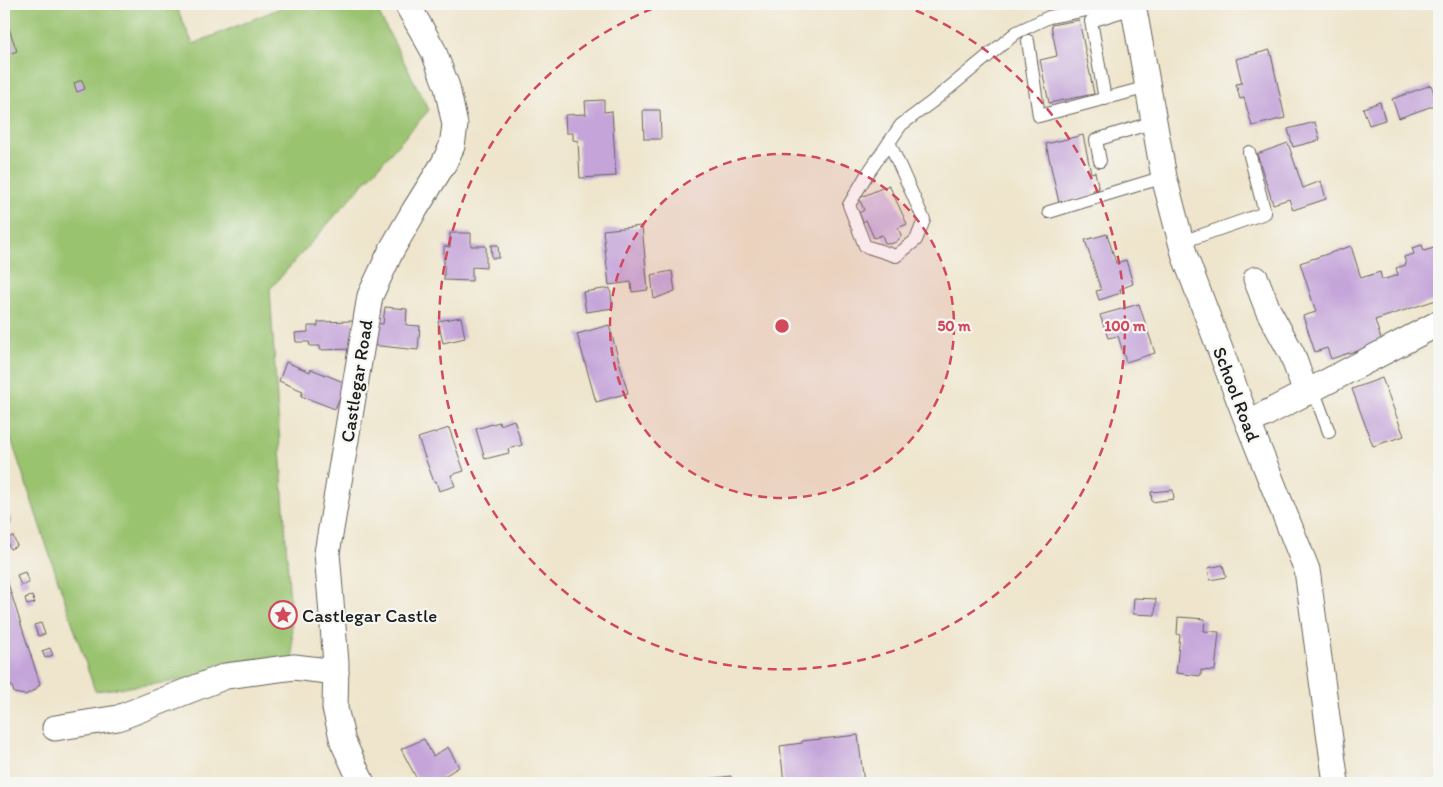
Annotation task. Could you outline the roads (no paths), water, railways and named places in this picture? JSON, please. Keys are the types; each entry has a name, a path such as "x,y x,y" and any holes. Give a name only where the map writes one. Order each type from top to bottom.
{"street":[{"name":"Castlegar Road","path":"362,783 343,742 335,708 336,672 327,553 370,296 392,249 444,163 452,146 455,125 447,87 433,50 407,4"},
{"name":"School Road","path":"1128,5 1148,87 1164,177 1185,257 1248,423 1307,570 1336,783"},
{"path":"1256,279 1268,310 1310,391"},
{"path":"1248,423 1439,324"},
{"path":"55,728 118,718 226,676 294,667 336,672"}],"lane":[{"path":"1105,99 1090,21 1128,5"},
{"path":"889,142 924,220 916,240 896,256 865,246 849,205 866,176 889,142 901,125 1017,32 1049,16 1128,5"},
{"path":"1028,41 1039,116 1148,87"},
{"path":"1100,161 1096,140 1154,122"},
{"path":"1182,242 1265,213 1249,152"},
{"path":"1049,212 1164,177"},
{"path":"1310,391 1329,432"}],"place":[{"name":"Castlegar Castle","path":"283,615"}]}
